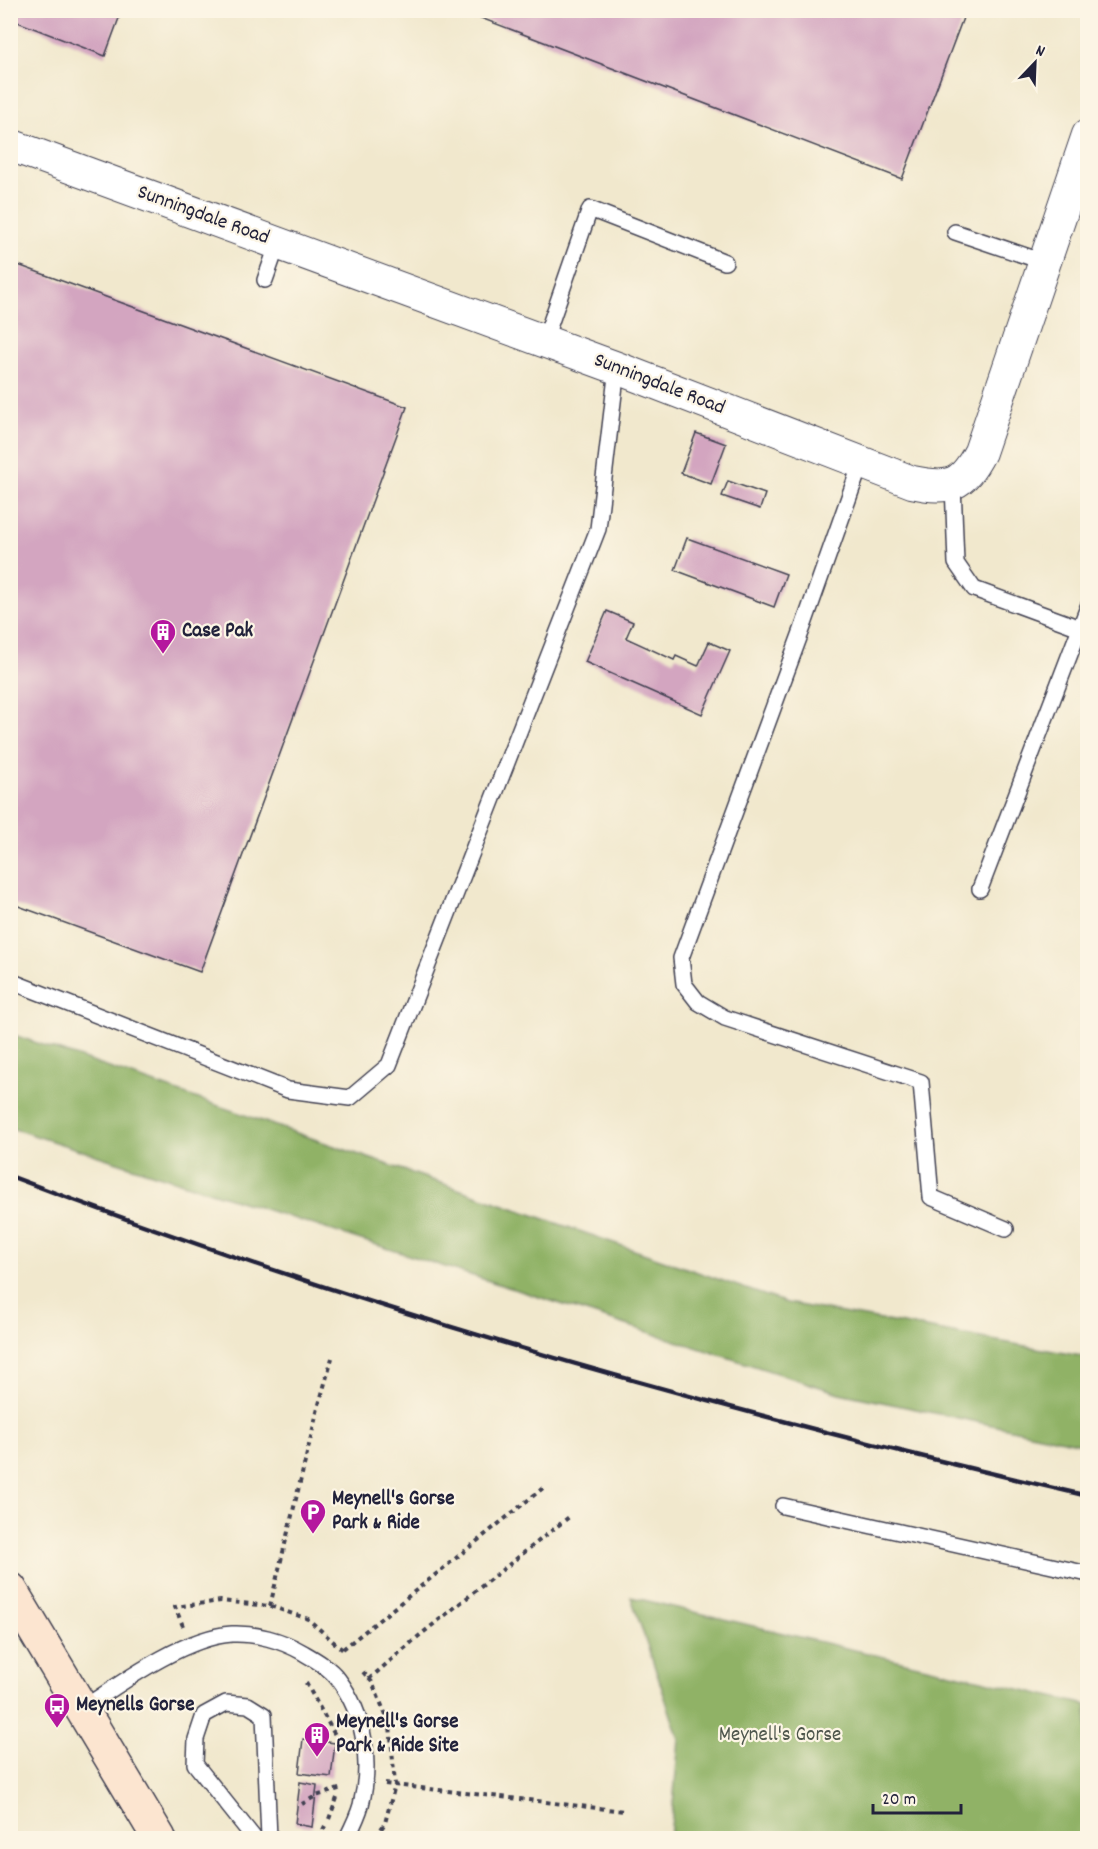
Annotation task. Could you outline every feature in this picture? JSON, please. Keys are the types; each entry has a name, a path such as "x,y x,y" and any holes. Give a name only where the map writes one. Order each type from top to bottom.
{"main road":[{"path":"10,1589 159,1839"}],"street":[{"path":"953,484 969,472 980,452 1088,135"},
{"name":"Sunningdale Road","path":"10,145 617,368 912,482 934,487 953,484"}],"lane":[{"path":"544,342 590,209 725,262"},
{"path":"955,232 1044,262"},
{"path":"265,280 278,243"},
{"path":"10,981 288,1090 350,1098 389,1065 598,529 617,368"},
{"path":"861,463 681,958 684,984 698,1002 725,1018 921,1082 931,1197 1006,1229"},
{"path":"953,484 956,563 974,589 1080,628"},
{"path":"980,889 1088,607"},
{"path":"783,1506 1088,1574"},
{"path":"82,1709 140,1669 210,1638 231,1634 255,1635 290,1646 319,1662 337,1678 363,1729 366,1752 365,1781 361,1807 347,1839"},
{"path":"254,1839 195,1764 196,1739 204,1715 226,1703 248,1705 264,1715 270,1839"}],"path":[{"path":"270,1606 332,1358"},
{"path":"343,1649 543,1488"},
{"path":"369,1679 436,1622 569,1517"},
{"path":"300,1678 309,1685 342,1748"},
{"path":"319,1839 341,1789 342,1778"},
{"path":"365,1781 626,1811"},
{"path":"302,1804 316,1796"}],"green space":[{"path":"11,1034 787,1303 1087,1357 1087,1445 839,1393 11,1128"},
{"name":"Meynell's Gorse","path":"631,1597 1087,1705 1087,1838 670,1838 679,1739"}],"building":[{"path":"10,10 122,10 105,56 10,19"},
{"path":"460,10 966,10 902,179"},
{"name":"Case Pak","path":"10,262 407,407 200,972 10,903"},
{"path":"696,433 726,444 711,484 681,473"},
{"path":"728,481 765,494 760,509 722,496"},
{"path":"687,538 786,574 774,607 675,570"},
{"path":"607,611 633,622 626,638 674,660 676,656 698,666 709,642 730,651 702,714 585,662"},
{"name":"Meynell's Gorse Park & Ride Site","path":"303,1739 335,1743 331,1777 299,1773"},
{"path":"300,1782 317,1785 312,1827 295,1824"}],"railway":[{"path":"10,1176 275,1271 543,1355 815,1429 1088,1496"}],"place":[{"name":"Case Pak","path":"163,655"},
{"name":"Meynell's Gorse Park & Ride","path":"313,1535"},
{"name":"Meynells Gorse","path":"57,1729"},
{"name":"Meynell's Gorse Park & Ride Site","path":"317,1758"}]}
